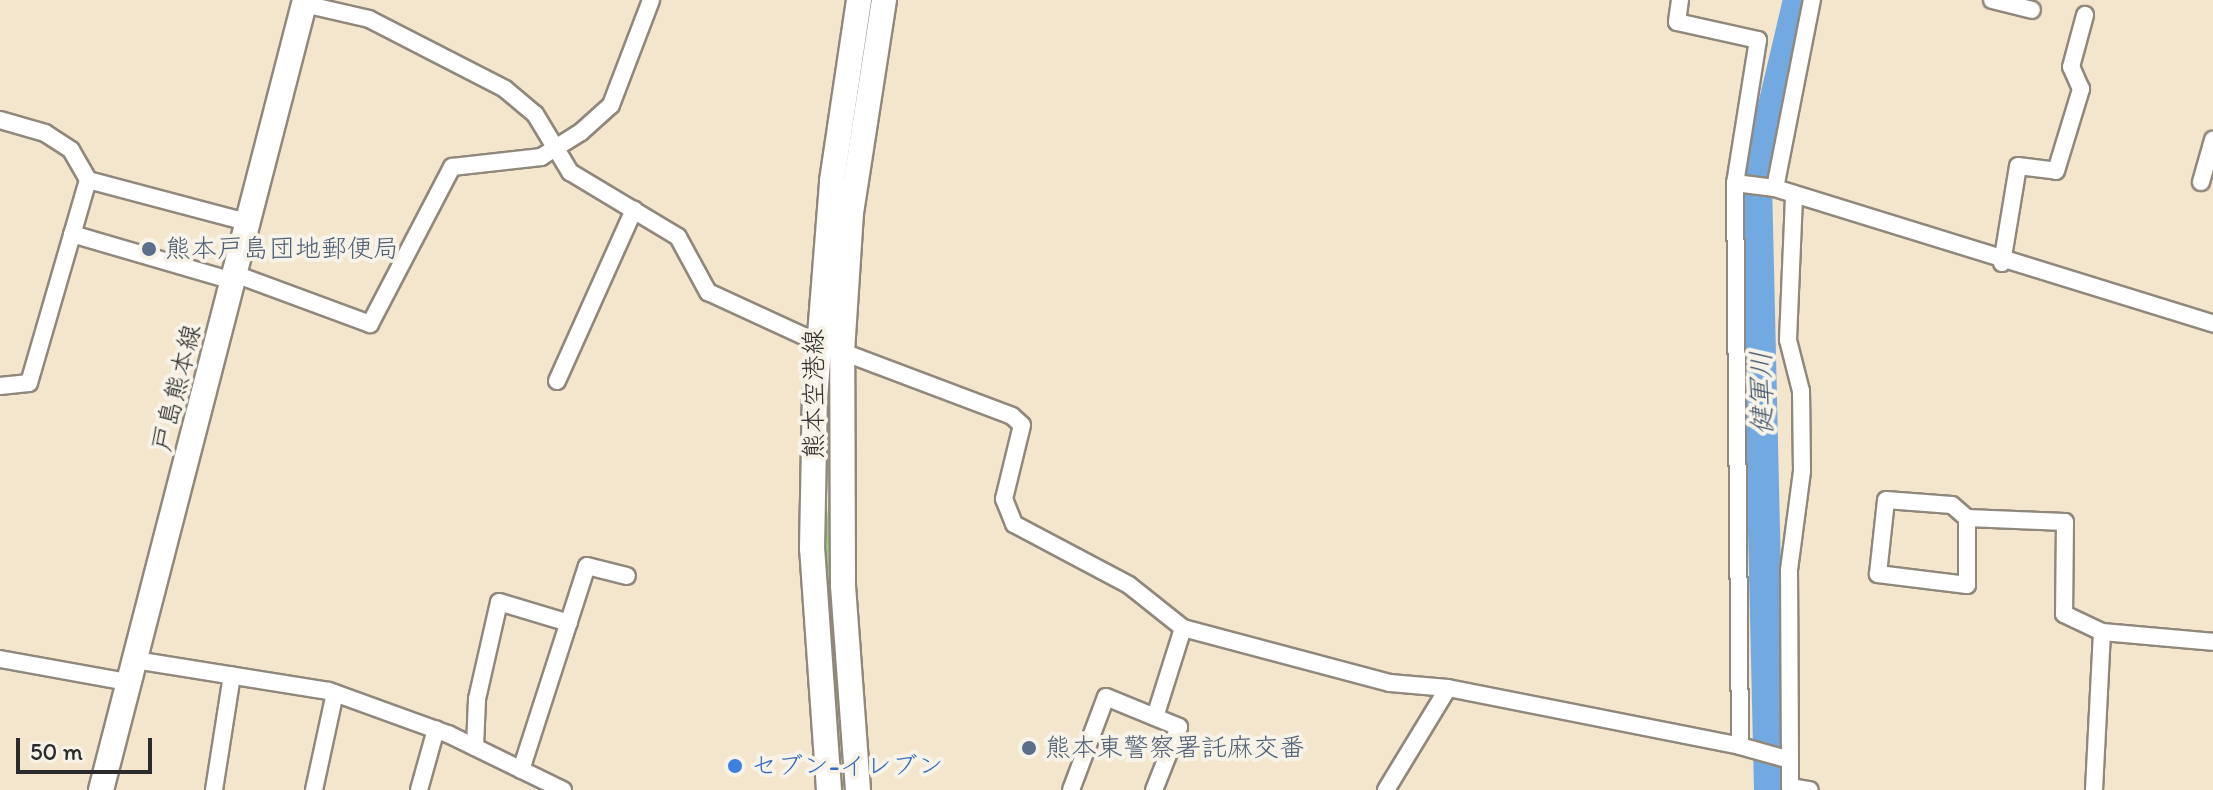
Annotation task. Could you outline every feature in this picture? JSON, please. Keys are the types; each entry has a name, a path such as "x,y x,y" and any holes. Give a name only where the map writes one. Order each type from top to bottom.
{"main road":[{"name":"熊本空港線","path":"858,790 830,348 832,181 859,0"},
{"name":"熊本空港線","path":"829,790 812,549 830,348 884,0"},
{"name":"戸島熊本線","path":"101,790 305,2"}],"street":[{"path":"72,234 234,277 370,324 452,167 555,149 611,105 651,0"},
{"path":"1680,0 1677,22 1758,40 1735,183 1740,746"},
{"path":"1775,188 1812,0"},
{"path":"1992,0 2032,10"},
{"path":"305,2 369,19 505,89 535,114 570,172 687,246 708,292 830,348 1012,416 1022,425 1004,499 1014,524 1129,585 1183,628 1390,683 1448,688 1740,746 1790,760"},
{"path":"2002,263 2018,166 2056,171 2081,89 2071,67 2085,15"},
{"path":"0,120 45,133 71,150 88,180 247,222"},
{"path":"2201,182 2213,140"},
{"path":"0,386 29,383 88,180"},
{"path":"1735,183 1775,188 2002,263 2213,324"},
{"path":"1794,194 1788,340 1801,391 1802,471 1789,570 1790,787 1810,790"},
{"path":"557,381 634,210"},
{"path":"1967,518 1967,585 1878,574 1886,500 1952,505 1967,518 2065,522 2064,614 2102,632 2213,642"},
{"path":"521,770 587,566 627,576"},
{"path":"475,747 477,699 499,602 569,623"},
{"path":"1155,717 1183,628"},
{"path":"2094,790 2102,632"},
{"path":"0,659 132,671 232,675 335,693 436,729 563,790"},
{"path":"214,790 232,675"},
{"path":"1386,790 1448,688"},
{"path":"314,790 335,693"},
{"path":"1071,790 1106,697 1179,727 1154,790"},
{"path":"419,790 436,729"}],"green space":[{"path":"830,482 838,670 835,745 824,557"}],"waterway":[{"name":"健軍川","path":"1770,790 1756,182 1799,0"}],"place":[{"name":"熊本戸島団地郵便局","path":"149,249"},
{"name":"熊本東警察署託麻交番","path":"1029,748"},
{"name":"セブン-イレブン","path":"735,766"}]}
